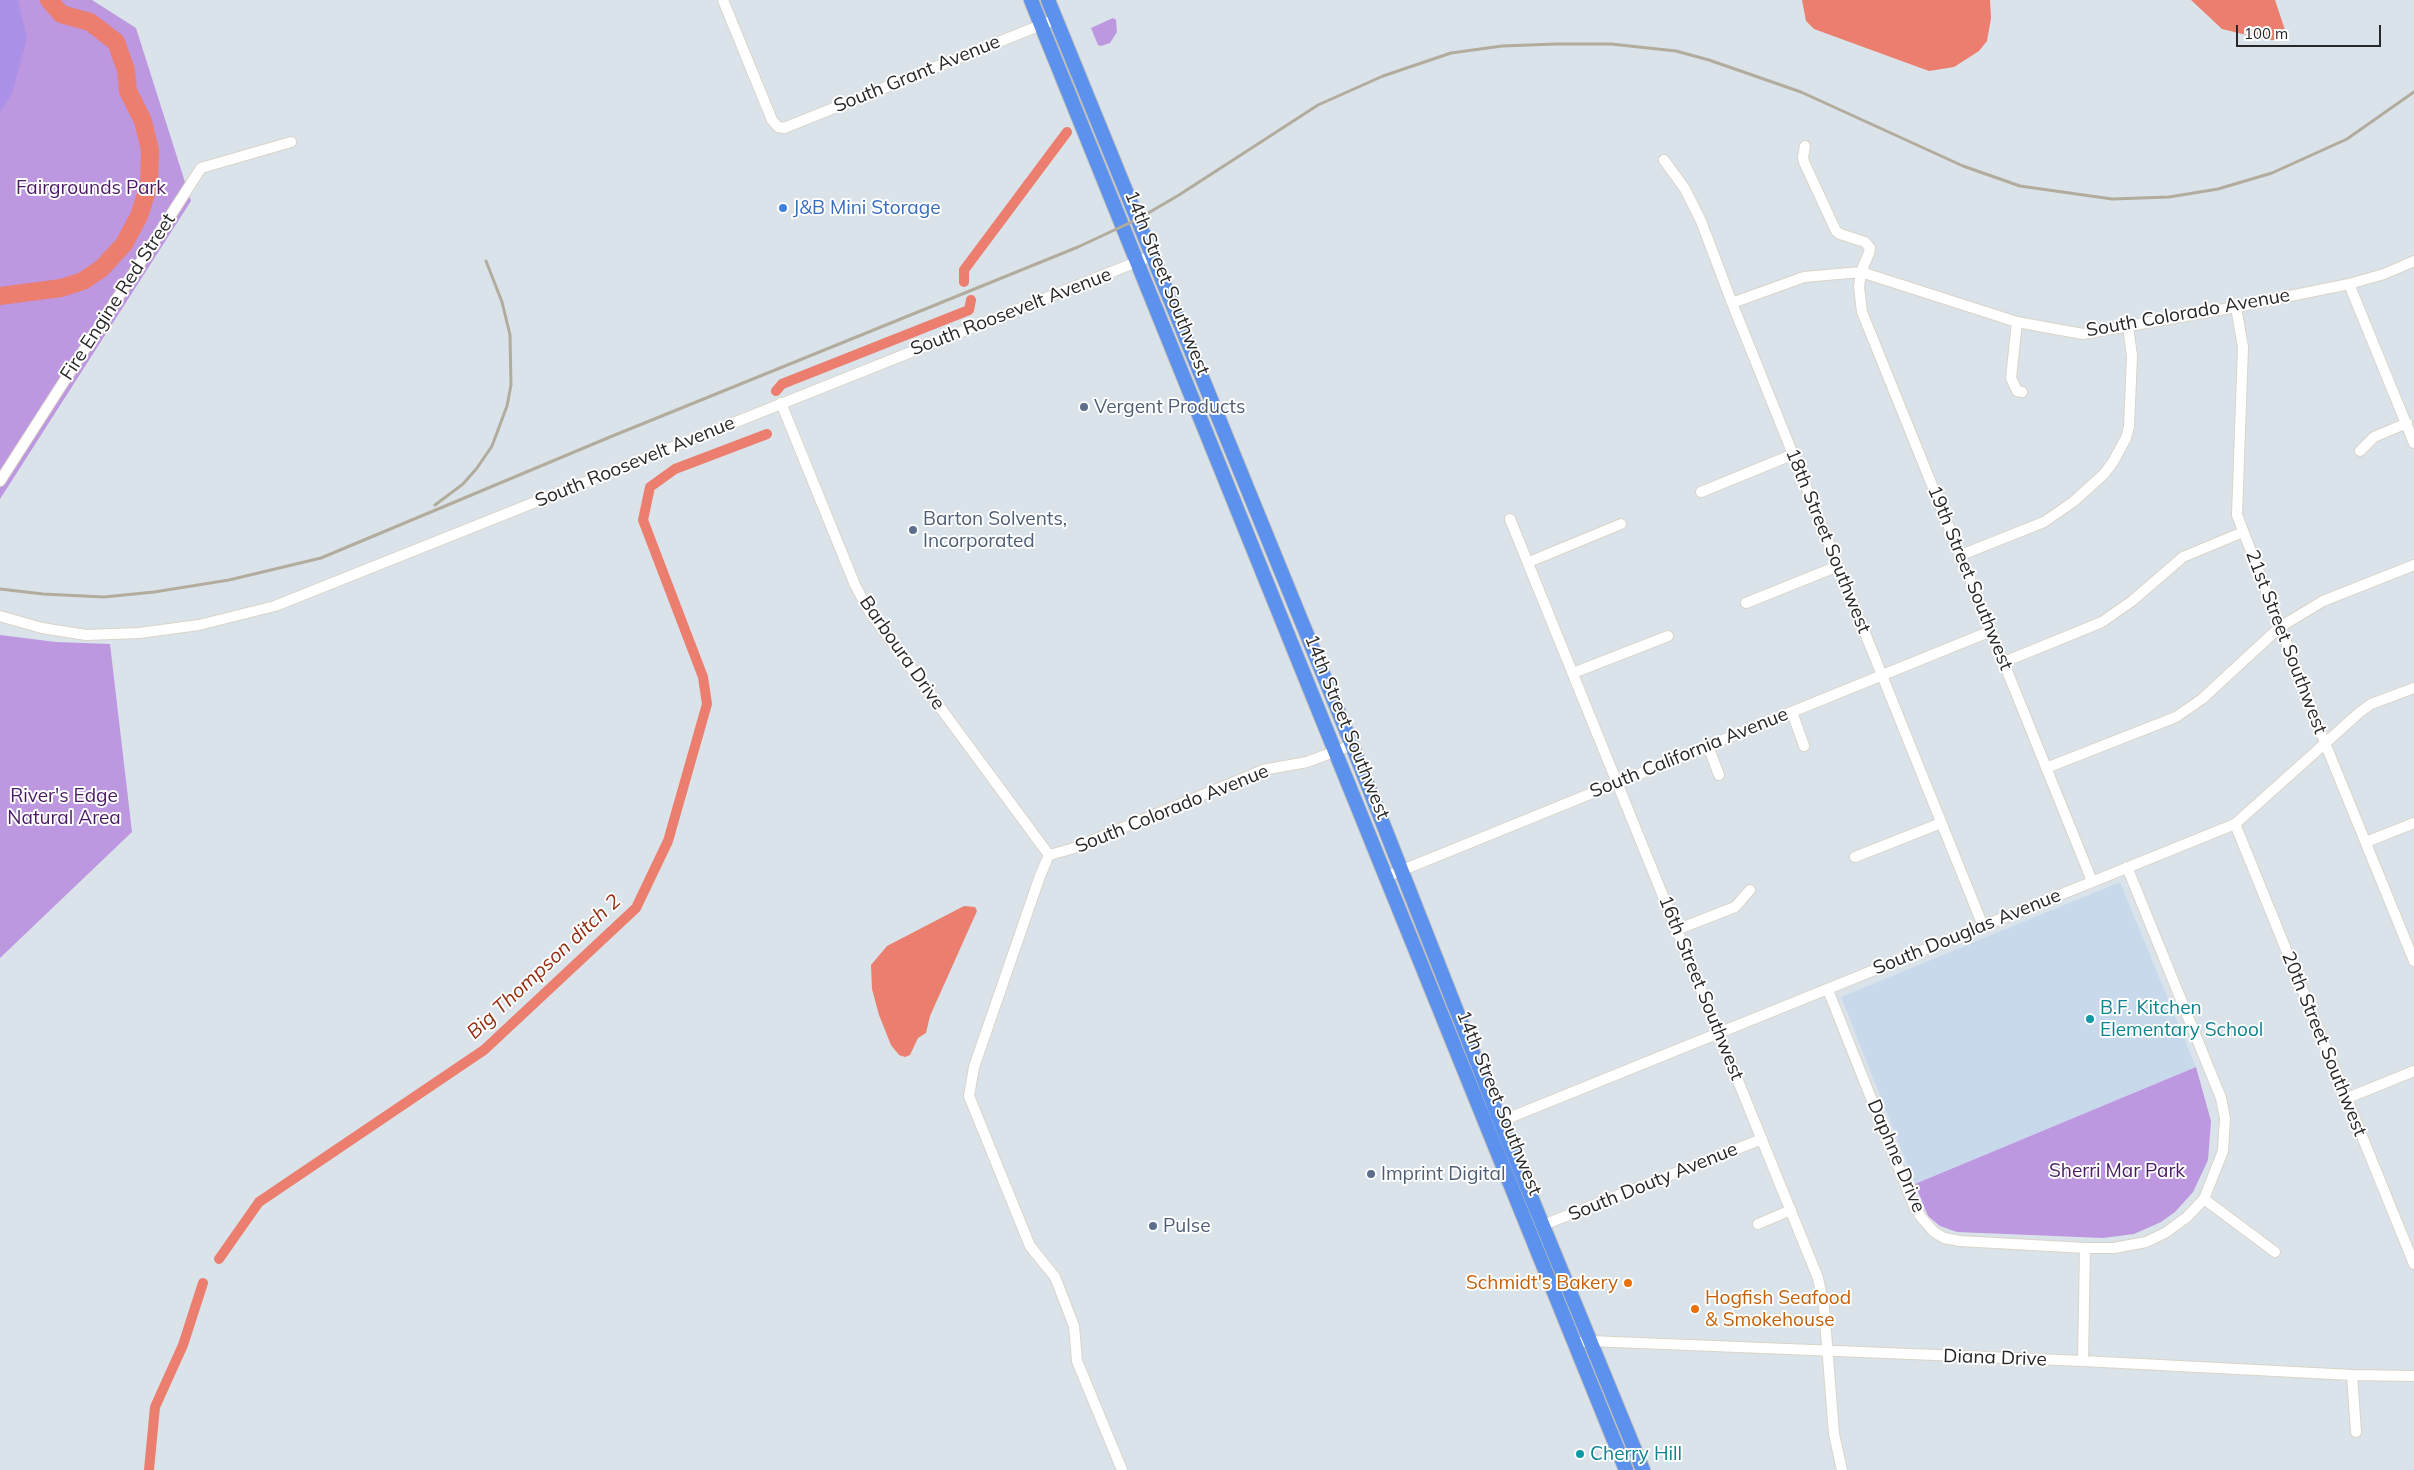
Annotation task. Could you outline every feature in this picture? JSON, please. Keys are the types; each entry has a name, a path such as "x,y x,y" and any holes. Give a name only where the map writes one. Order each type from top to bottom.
{"main road":[{"name":"14th Street Southwest","path":"1031,0 1388,876 1494,1124 1583,1342 1643,1470"},
{"name":"14th Street Southwest","path":"1048,0 1154,255 1402,870 1494,1124 1543,1226 1626,1470"}],"street":[{"name":"South Grant Avenue","path":"723,0 772,120 778,127 784,128 1056,19"},
{"name":"Fire Engine Red Street","path":"0,481 200,168 291,142"},
{"name":"19th Street Southwest","path":"1805,146 1804,162 1836,231 1865,242 1870,248 1870,254 1861,272 1859,289 1862,312 2092,881"},
{"name":"18th Street Southwest","path":"1664,160 1685,189 1701,222 1983,926"},
{"name":"South Roosevelt Avenue","path":"0,616 58,631 86,635 139,633 199,625 275,606 1154,255"},
{"name":"South Colorado Avenue","path":"1732,303 1804,277 1861,272 2017,322 2083,334 2236,307 2348,284 2384,274 2414,261"},
{"path":"2348,284 2414,443"},
{"name":"21st Street Southwest","path":"2236,307 2243,347 2236,498 2237,515 2325,743 2414,961"},
{"path":"2017,322 2011,378 2017,390 2022,392"},
{"path":"1961,555 2048,519 2073,502 2104,474 2113,462 2126,438 2130,413 2132,356 2128,327"},
{"name":"Barboura Drive","path":"781,403 855,585 869,611 1049,855"},
{"path":"2360,451 2374,437 2407,424"},
{"path":"1701,492 1794,454"},
{"name":"16th Street Southwest","path":"1510,519 1791,1210 1822,1293 1834,1434 1842,1470"},
{"path":"1528,562 1621,524"},
{"path":"2004,662 2102,622 2132,601 2183,558 2243,532"},
{"path":"2046,768 2176,717 2202,699 2280,627 2323,601 2414,565"},
{"path":"1746,603 1838,566"},
{"name":"South California Avenue","path":"1388,876 1991,631"},
{"path":"1573,673 1668,636"},
{"name":"South Douglas Avenue","path":"1494,1124 2235,824 2371,704 2414,688"},
{"path":"1792,712 1804,746"},
{"name":"South Colorado Avenue","path":"1049,855 1072,849 1263,770 1307,762 1352,745"},
{"path":"1708,746 1719,775"},
{"path":"1856,857 1941,823"},
{"path":"2366,842 2414,823"},
{"name":"20th Street Southwest","path":"2235,824 2345,1099 2414,1264"},
{"path":"1049,855 974,1067 969,1096 1030,1246 1055,1278 1074,1326 1077,1361 1122,1470"},
{"name":"Daphne Drive","path":"1828,990 1914,1206 1928,1227 1944,1238 1960,1241 2085,1248 2114,1248 2146,1242 2165,1233 2187,1217 2204,1198 2218,1169 2223,1151 2224,1108 2127,867"},
{"path":"1676,930 1735,907 1750,890"},
{"path":"2345,1099 2414,1071"},
{"name":"South Douty Avenue","path":"1543,1226 1762,1139"},
{"path":"2204,1198 2275,1252"},
{"path":"1758,1224 1791,1210"},
{"path":"2083,1361 2085,1248"},
{"name":"Diana Drive","path":"1583,1342 2083,1361 2352,1375 2414,1376"},
{"path":"2352,1375 2356,1432"}],"shaded area":[{"path":"0,0 18,0 27,38 12,94 0,112"},
{"path":"1802,0 1990,0 1991,18 1987,41 1979,51 1954,67 1929,71 1814,29 1806,21"},
{"path":"2191,0 2275,0 2285,30 2278,40 2267,40 2222,29"},
{"path":"2120,882 2196,1067 1915,1184 1841,997"},
{"path":"964,906 975,907 977,911 930,1016 926,1033 918,1038 910,1055 905,1057 899,1055 891,1045 879,1015 872,989 871,965 887,946"}],"green space":[{"name":"Fairgrounds Park","path":"0,0 92,0 136,28 191,201 0,499"},
{"path":"1113,18 1116,20 1117,32 1110,43 1098,45 1091,28"},
{"name":"River's Edge Natural Area","path":"0,635 56,642 110,644 132,832 0,958"},
{"name":"Sherri Mar Park","path":"2196,1067 2211,1121 2208,1160 2193,1192 2175,1212 2161,1222 2134,1234 2103,1238 1957,1232 1940,1226 1928,1216 1915,1184"}],"waterway":[{"path":"0,296 61,288 83,281 102,268 124,244 139,216 149,185 150,150 143,121 128,91 126,70 116,42 90,22 61,14 49,0"},
{"name":"Big Thompson ditch 2","path":"964,282 964,270 1067,132"},
{"name":"Big Thompson ditch 2","path":"776,391 782,384 969,310 971,300"},
{"name":"Big Thompson ditch 2","path":"219,1259 259,1202 484,1050 636,908 668,841 707,704 703,677 643,520 650,487 675,469 767,434"},
{"name":"Big Thompson ditch 2","path":"149,1470 155,1407 183,1345 203,1283"}],"railway":[{"path":"0,589 43,594 104,597 154,592 229,580 321,558 610,437 1078,247 1138,219 1179,195 1318,105 1383,76 1451,53 1502,46 1556,44 1611,44 1676,51 1709,60 1801,92 1963,166 2020,186 2112,199 2169,197 2218,189 2272,173 2347,139 2414,92"},
{"path":"435,505 463,484 477,468 492,446 507,406 511,385 510,335 502,302 486,261"}],"place":[{"name":"J&B Mini Storage","path":"783,208"},
{"name":"Vergent Products","path":"1084,407"},
{"name":"Barton Solvents, Incorporated","path":"913,530"},
{"name":"B.F. Kitchen Elementary School","path":"2090,1019"},
{"name":"Imprint Digital","path":"1371,1174"},
{"name":"Pulse","path":"1153,1226"},
{"name":"Schmidt's Bakery","path":"1628,1283"},
{"name":"Hogfish Seafood & Smokehouse","path":"1695,1309"},
{"name":"Cherry Hill","path":"1580,1454"}]}
